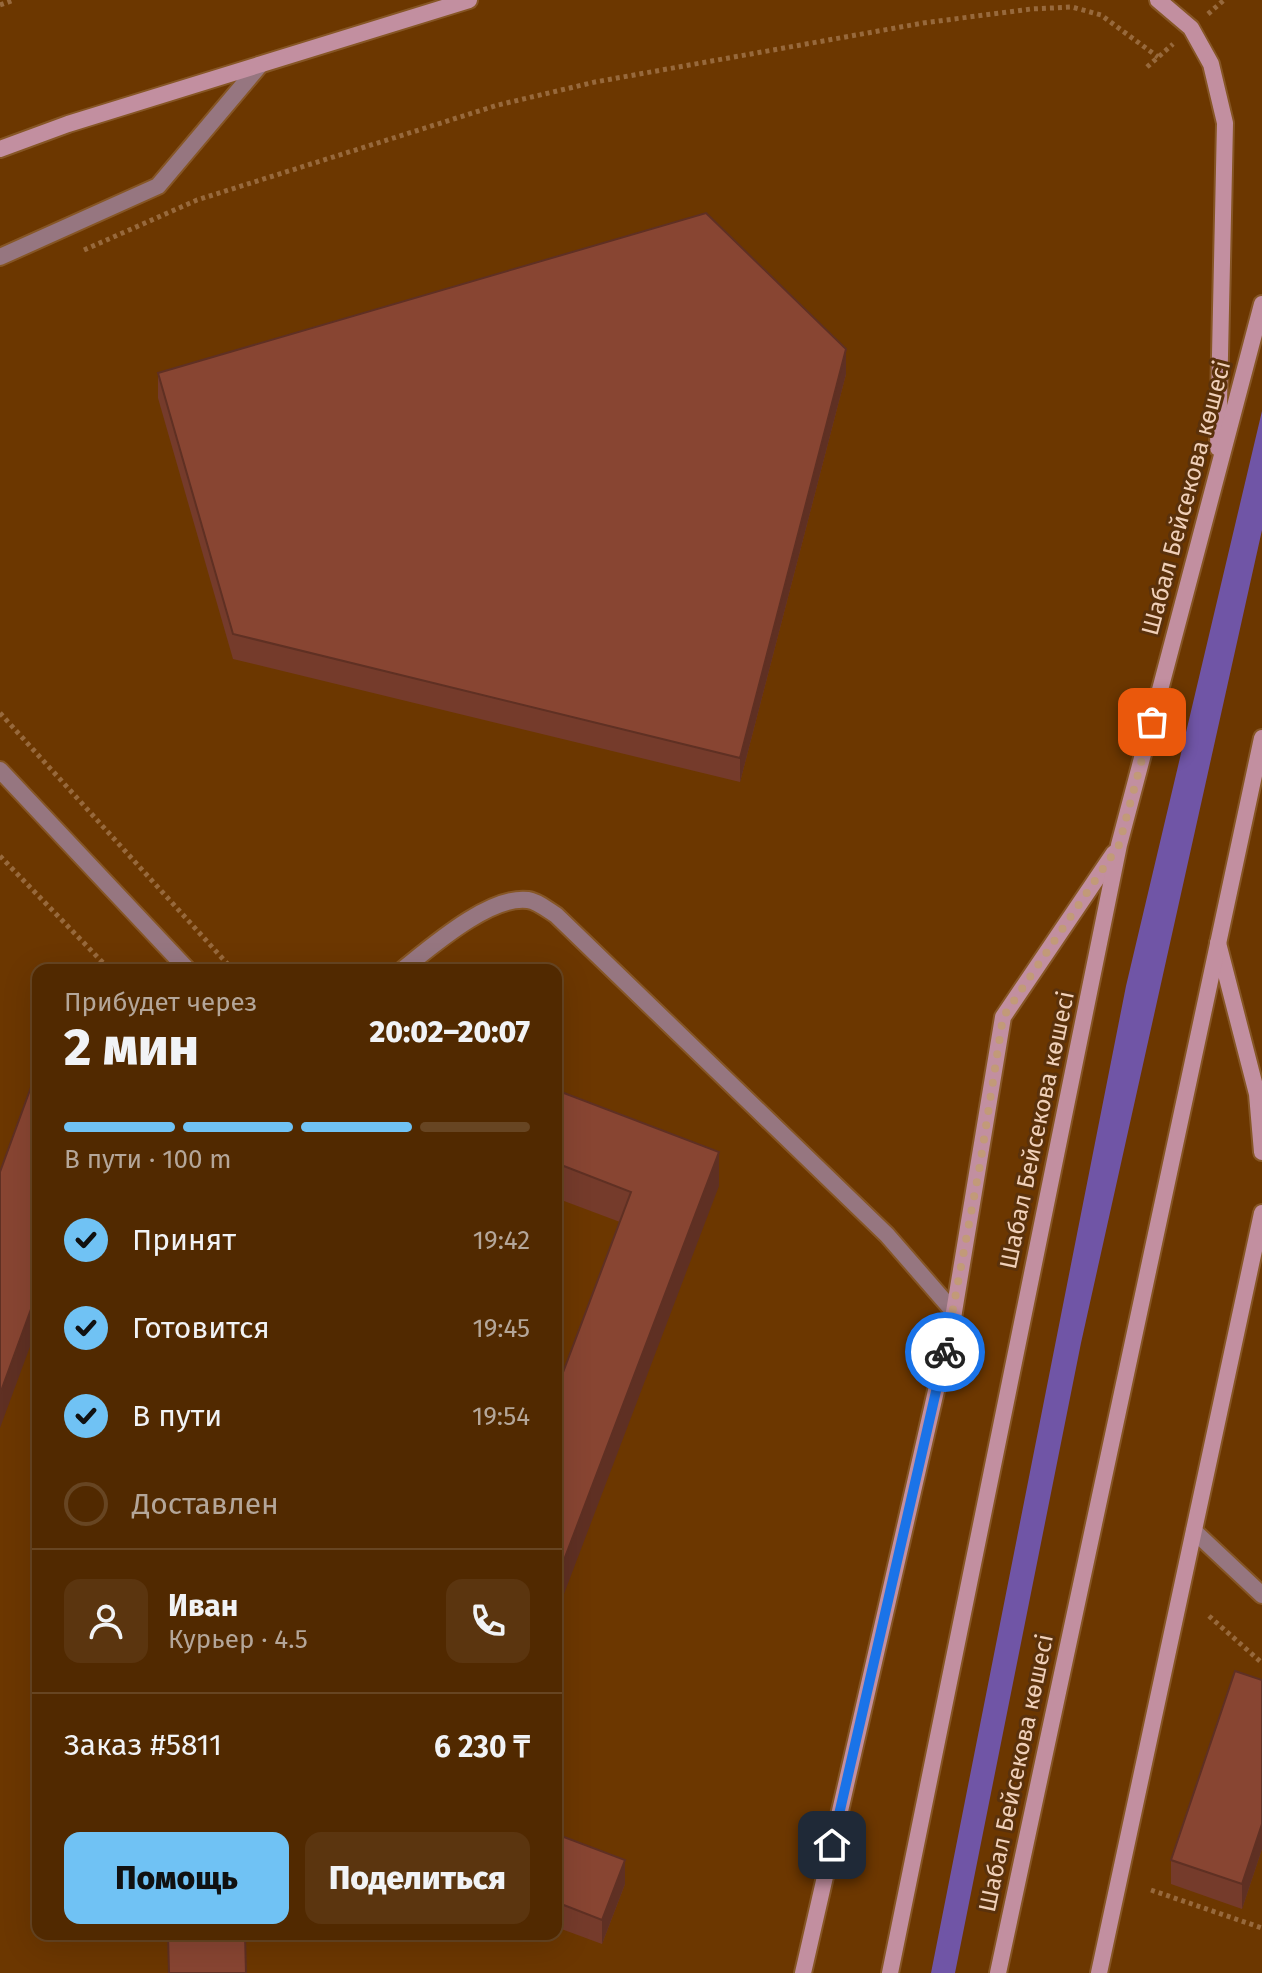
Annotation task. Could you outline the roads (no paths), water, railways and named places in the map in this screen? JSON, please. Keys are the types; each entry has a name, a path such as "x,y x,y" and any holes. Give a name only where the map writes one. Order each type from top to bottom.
{"main road":[{"path":"0,149 68,124 469,0"},
{"path":"1158,0 1191,28 1211,64 1225,123 1217,475"},
{"name":"Шабал Бейсекова көшесі","path":"890,1973 1119,845 1262,304"},
{"name":"Шабал Бейсекова көшесі","path":"998,1973 1262,738"},
{"path":"803,1973 954,1312 1003,1017 1119,845"},
{"path":"1217,938 1257,1094 1262,1152"},
{"path":"1099,1973 1262,1213"}],"lane":[{"path":"0,257 158,186 260,65"},
{"path":"0,770 182,964"},
{"path":"410,964 436,943 498,904 530,900 556,915 887,1235 954,1312"},
{"path":"1194,1531 1262,1595"}]}
